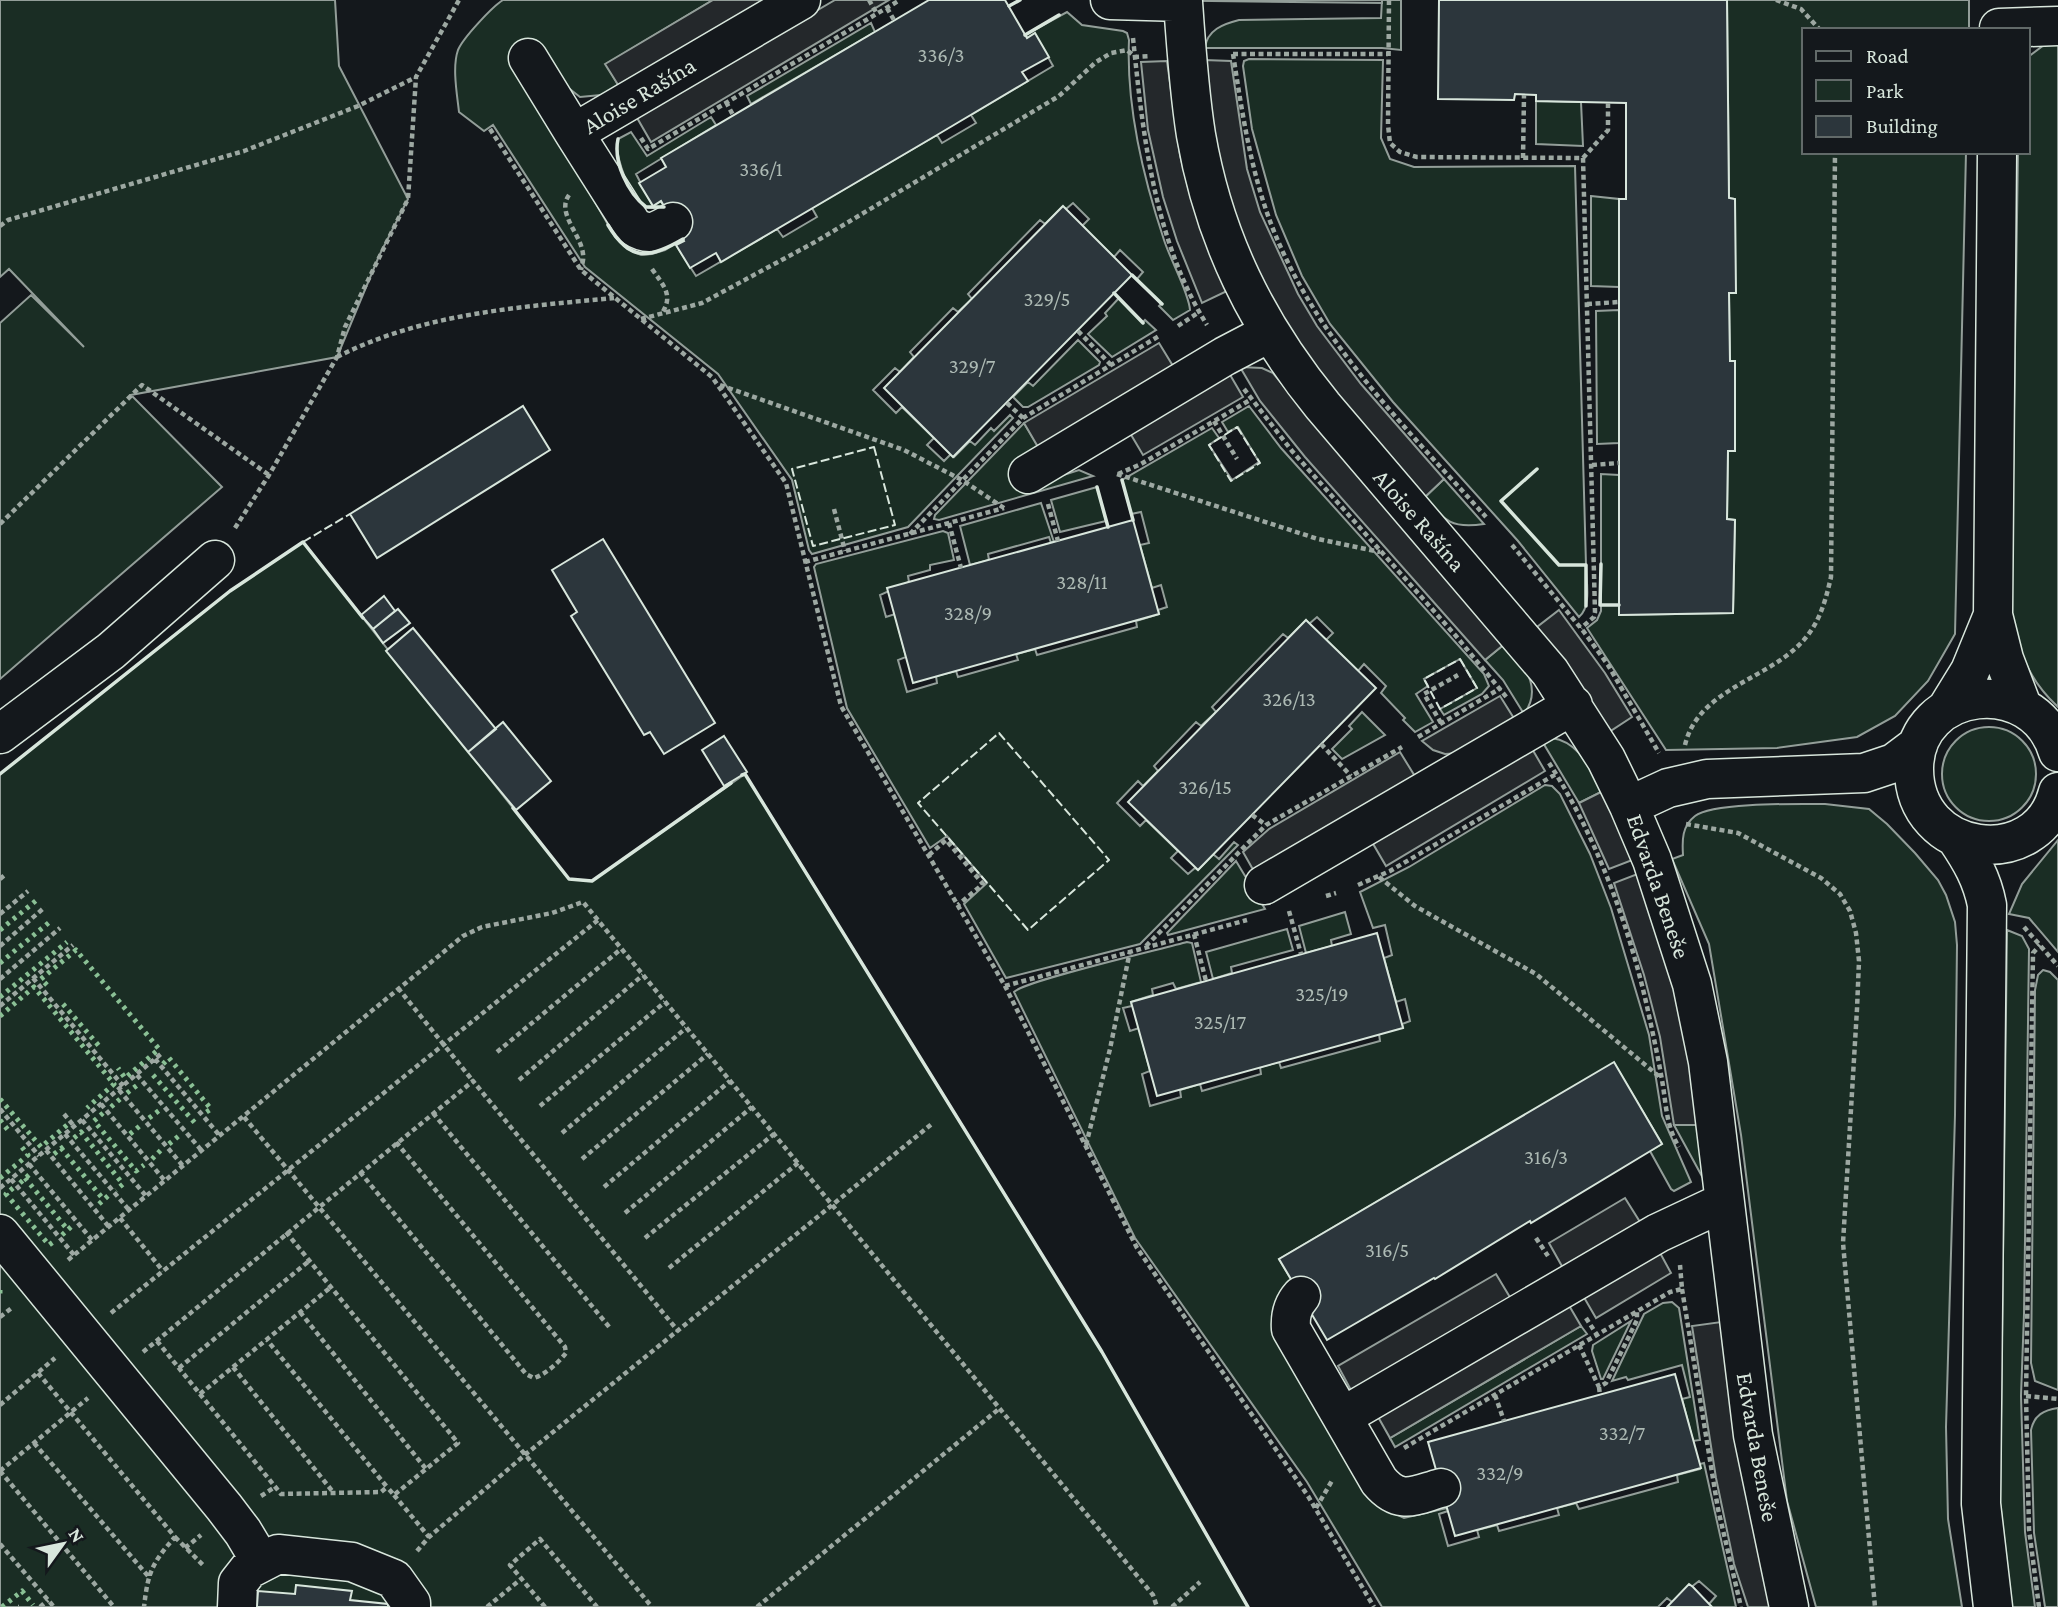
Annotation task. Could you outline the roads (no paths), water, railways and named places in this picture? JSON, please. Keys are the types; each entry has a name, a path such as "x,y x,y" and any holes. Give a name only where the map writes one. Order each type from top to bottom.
{"street":[{"name":"Aloise Rašína","path":"673,222 649,233 641,232 633,226 574,134 801,0"},
{"name":"Aloise Rašína","path":"1110,0 1183,2 1192,104 1208,188 1237,272 1269,333 1295,372 1323,406 1550,672 1606,759 1629,806"},
{"path":"1999,19 2058,26"},
{"path":"528,58 574,134"},
{"path":"1997,154 1993,615 2004,659 2022,706"},
{"path":"1029,492 1214,363 1269,333"},
{"path":"0,734 111,650 215,560"},
{"path":"1946,710 1970,671 1993,615"},
{"path":"1921,804 1915,785 1914,764 1918,745 1929,725 1946,710 1964,701 1983,697 2003,699 2022,706 2035,715 2057,745"},
{"path":"1273,905 1573,705"},
{"name":"Edvarda Beneše","path":"1789,1607 1753,1435 1708,1062 1692,984 1656,870 1629,806 1668,788 1693,781 1864,773 1894,764 1918,745"},
{"name":"Edvarda Beneše","path":"1864,773 1888,781 1921,804 1930,818 1956,838"},
{"path":"1956,838 1982,845 2010,841 2047,812"},
{"path":"1993,1607 1981,1504 2002,914 2008,858 2047,812"},
{"path":"1956,838 2002,914"},
{"path":"1342,1418 1658,1233 1724,1202"},
{"path":"0,1234 224,1507 261,1562"},
{"path":"1301,1296 1291,1312 1292,1329 1371,1468 1386,1489 1403,1498 1441,1488"},
{"path":"237,1607 238,1583 249,1569 278,1554 352,1562 403,1593"}]}
